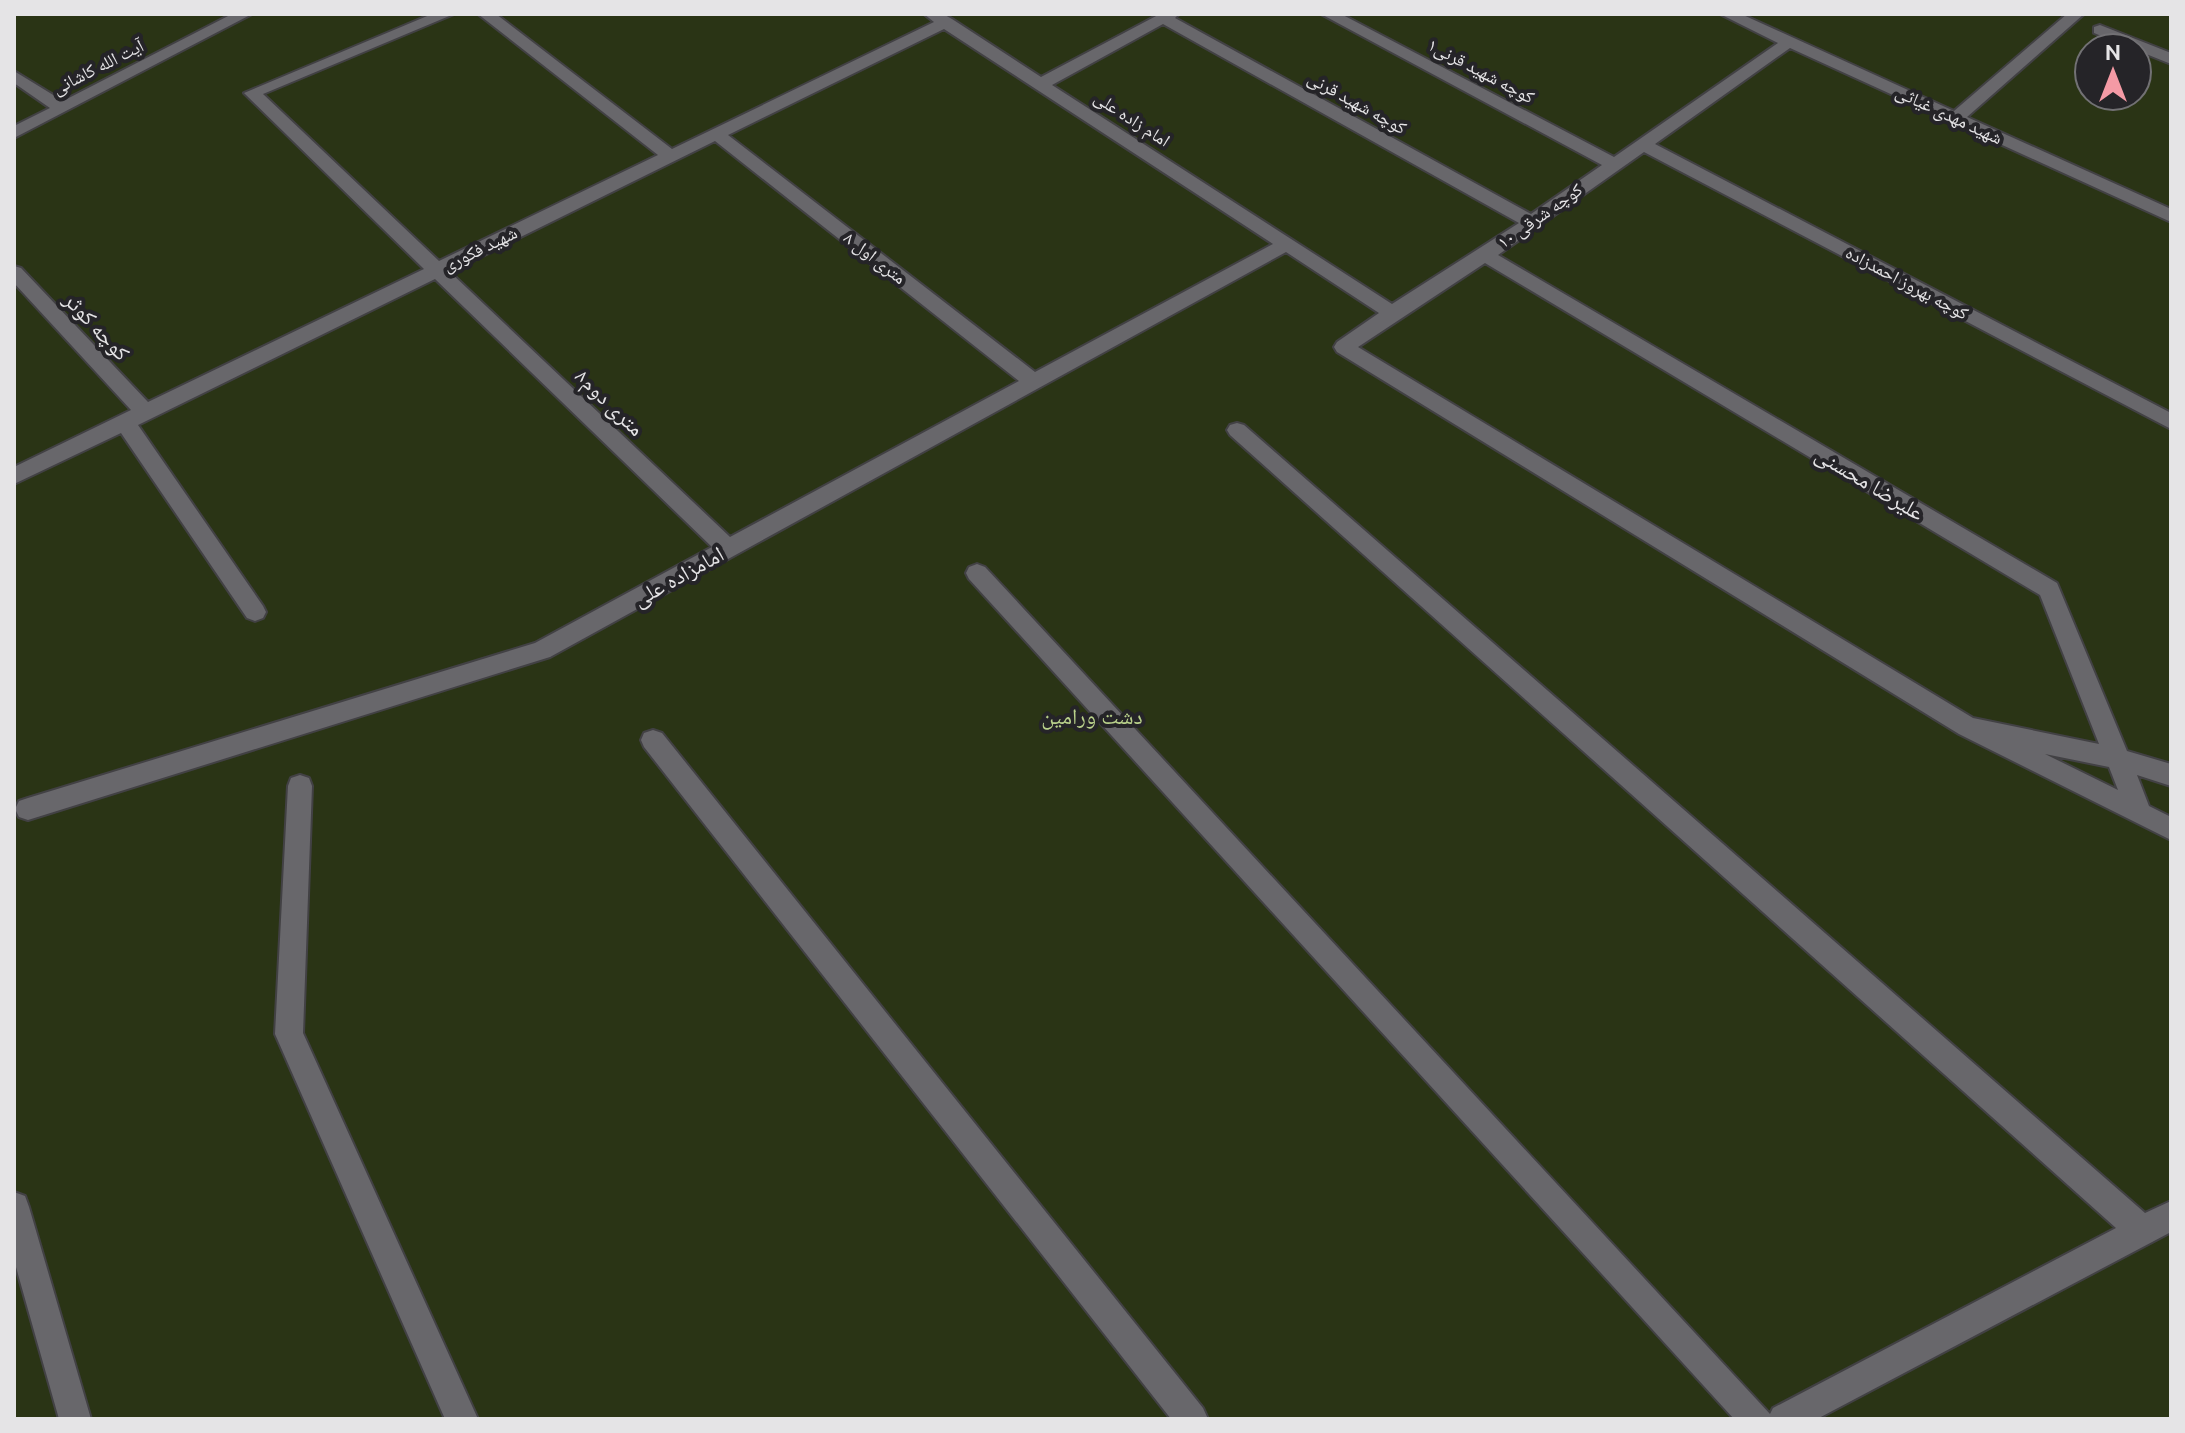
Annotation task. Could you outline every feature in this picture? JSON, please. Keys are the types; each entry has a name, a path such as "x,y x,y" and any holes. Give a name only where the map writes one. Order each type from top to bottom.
{"street":[{"name":"آیت الله کاشانی","path":"14,133 244,14"},
{"name":"متری دوم۸","path":"446,14 252,93 728,549"},
{"path":"486,14 670,156"},
{"name":"کوچه شهید قرنی۱","path":"1329,14 1614,164"},
{"name":"شهید مهدی غیاثی","path":"1728,14 2171,216"},
{"path":"1956,118 2076,14"},
{"path":"1041,84 1167,16"},
{"name":"کوچه شهید قرنی","path":"1167,16 1531,222"},
{"name":"شهید فکوری","path":"14,476 944,21"},
{"name":"امام زاده علی","path":"944,21 1287,244"},
{"path":"2100,30 2171,59"},
{"name":"کوچه شرقی ۱۰","path":"1789,42 1485,255 1344,347 1968,727"},
{"path":"14,76 62,108"},
{"name":"۸ متری اول","path":"716,134 1034,382"},
{"name":"کوچه بهروز احمدزاده","path":"1642,144 2171,422"},
{"path":"1287,244 1392,313"},
{"name":"امامزاده علی","path":"28,809 542,650 1287,244"},
{"name":"علیرضا محسنی","path":"1485,255 2049,589 2139,812"},
{"name":"کوچه کوثر","path":"14,272 135,417 255,612"},
{"path":"1237,430 2142,1231"},
{"path":"977,573 1756,1419"},
{"path":"1968,727 2115,758 2171,775"},
{"path":"1968,727 2171,829"},
{"path":"653,740 1192,1419"},
{"path":"300,786 289,1034 462,1419"},
{"path":"14,1207 75,1419"},
{"path":"1784,1419 2171,1216"}],"green space":[{"name":"دشت ورامین","path":"14,14 2171,14 2171,1419 14,1419"}]}
